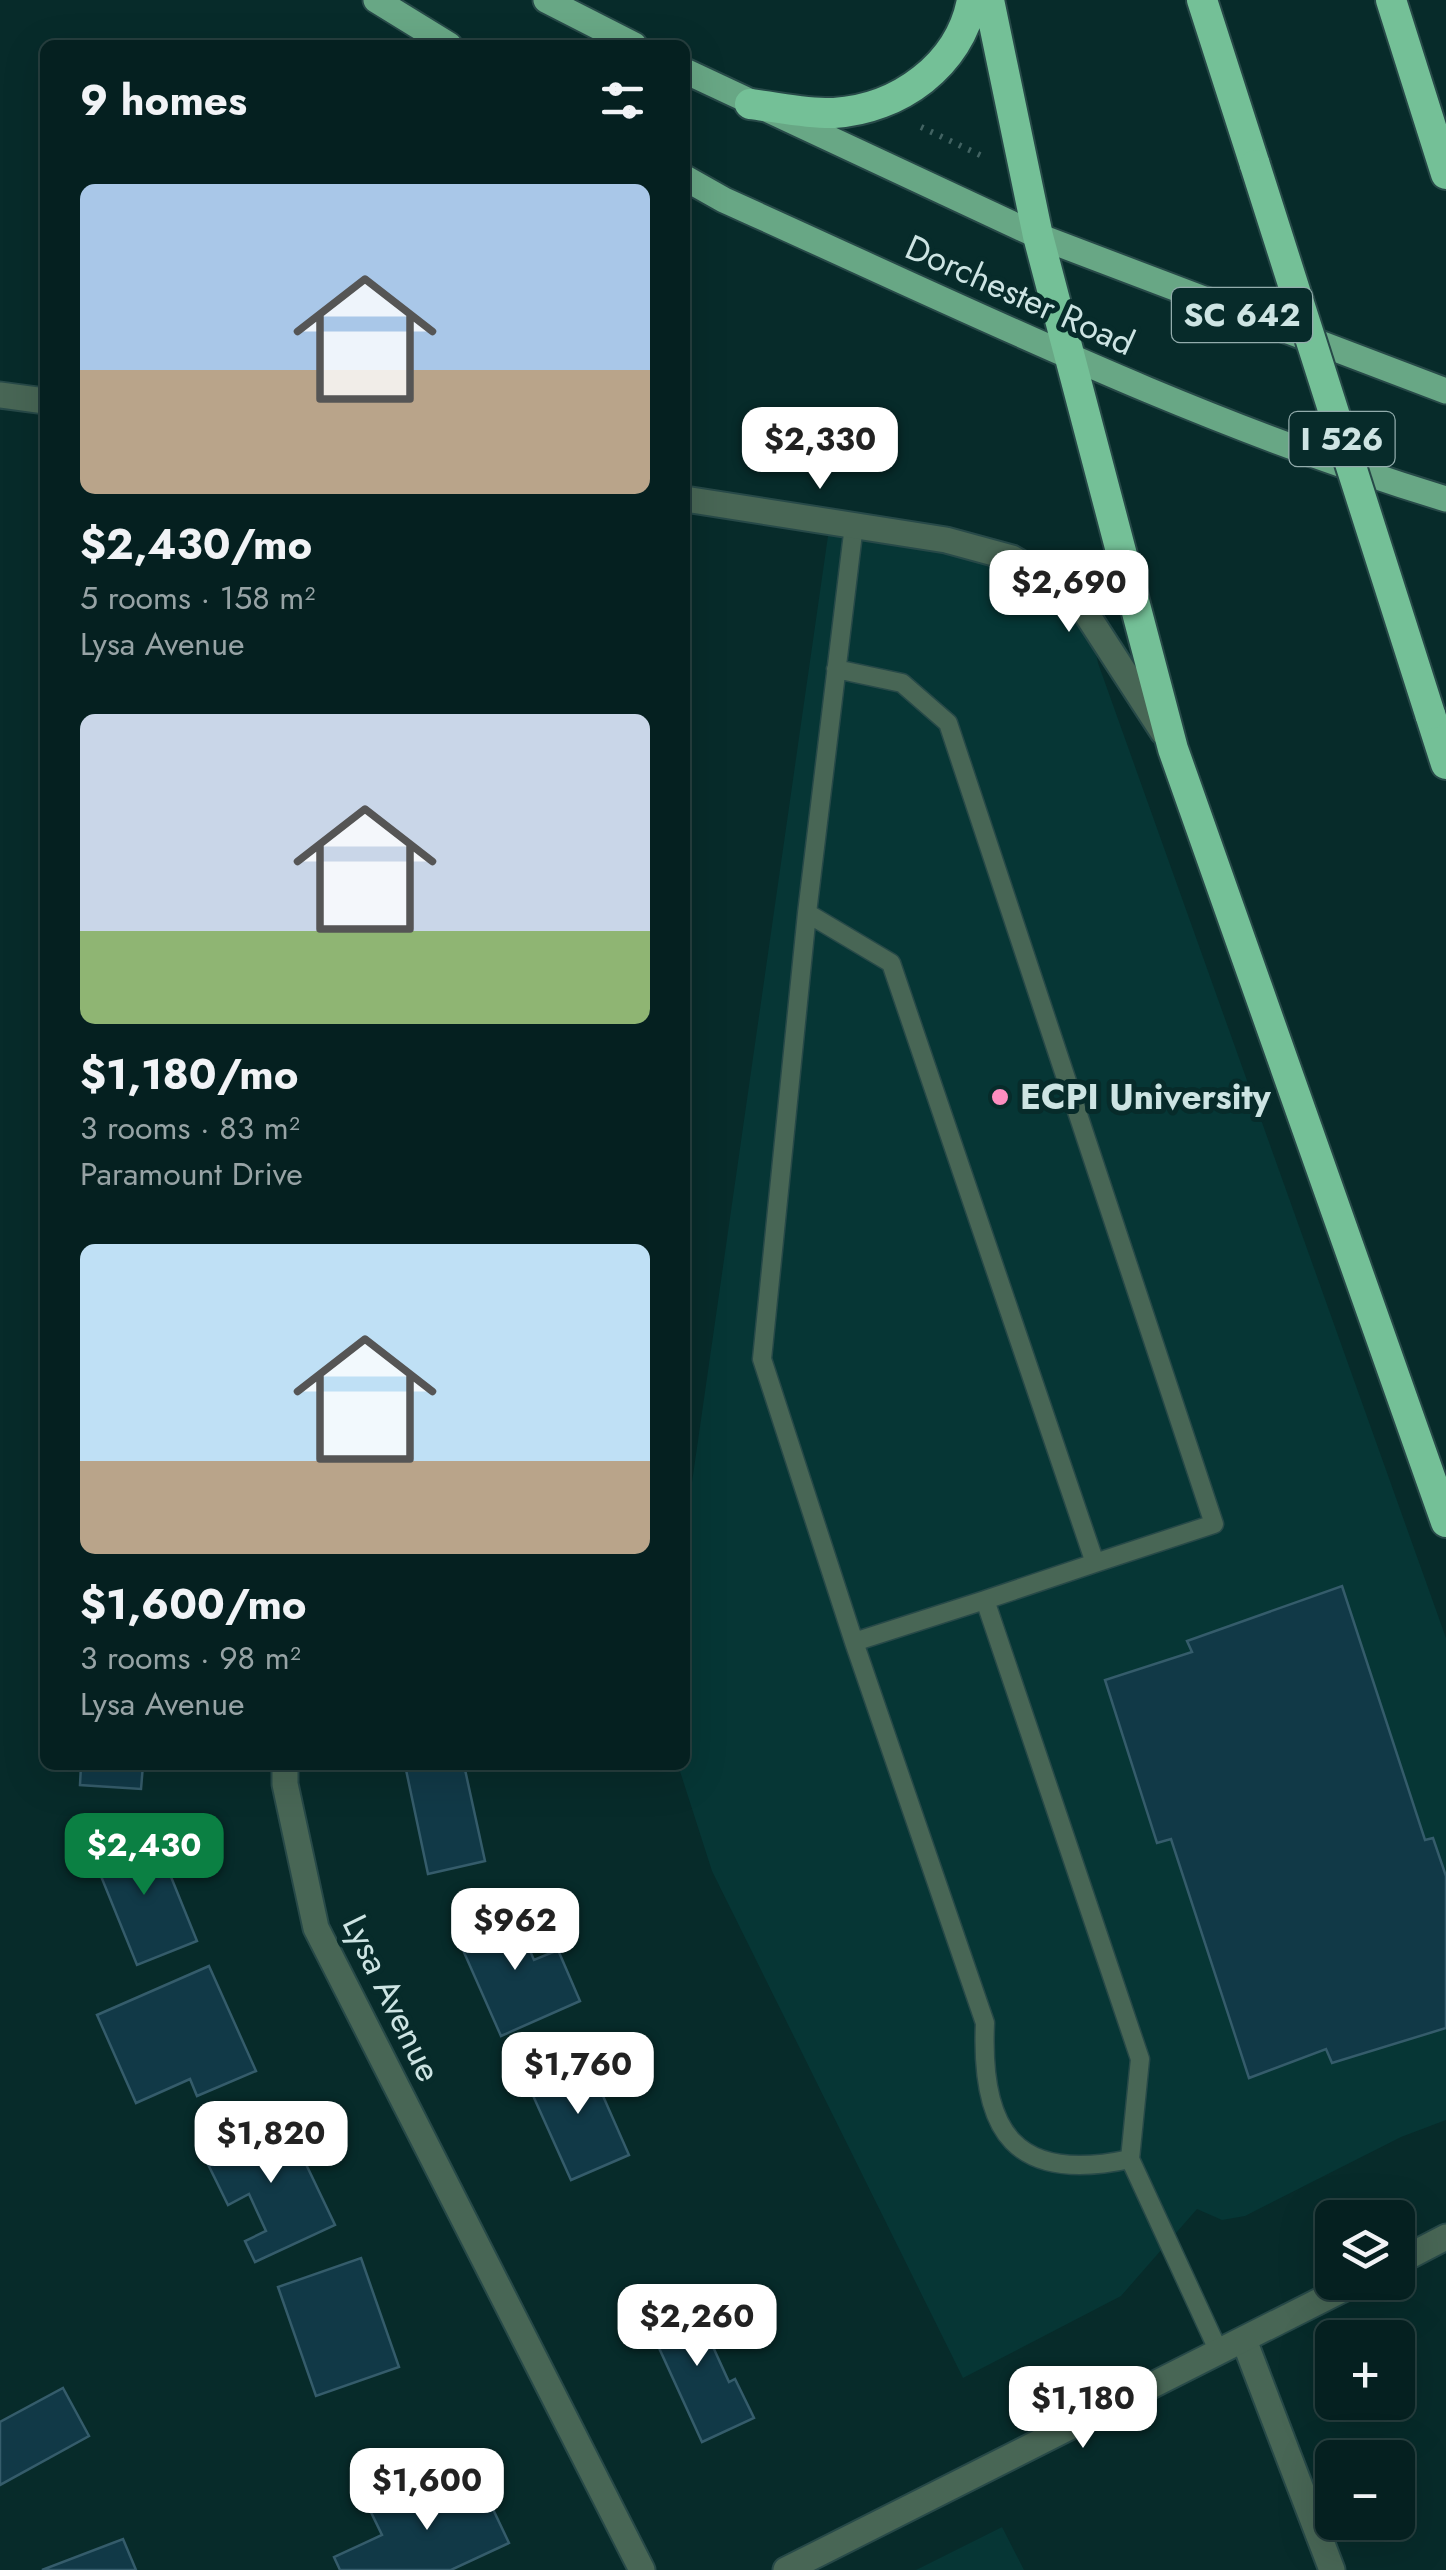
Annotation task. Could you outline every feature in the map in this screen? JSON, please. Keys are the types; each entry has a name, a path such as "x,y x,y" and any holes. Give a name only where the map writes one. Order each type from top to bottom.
{"highway":[{"path":"750,104 832,113 882,106 946,58 968,24 972,0"},
{"path":"989,0 1038,236 1074,360 1174,749 1446,1522"},
{"name":"I 526","path":"1202,0 1446,764"},
{"path":"1391,0 1446,174"}],"main road":[{"path":"376,0 442,40"},
{"path":"546,0 624,40"},
{"name":"Dorchester Road","path":"690,74 1038,236 1446,392"},
{"name":"Dorchester Road","path":"690,181 724,200 1074,360 1347,469 1446,499"}],"street":[{"path":"0,394 40,400"},
{"path":"690,500 946,540 1012,558 1073,593 1174,749"},
{"name":"Lysa Avenue","path":"285,1770 316,1928 642,2570"},
{"path":"1415,2253 1446,2237"},
{"path":"786,2570 1321,2300"},
{"path":"1244,2340 1332,2570"}],"lane":[{"path":"854,526 807,913 762,1359 854,1642 986,2023 983,2068 1001,2129 1034,2160 1092,2167 1130,2159"},
{"path":"836,669 902,683 948,724 1214,1524 854,1642"},
{"path":"807,913 891,962 1096,1563"},
{"path":"985,1600 1140,2059 1130,2159 1218,2352"}],"path":[{"path":"918,126 999,163"}],"shaded area":[{"name":"ECPI University","path":"830,522 1012,558 1089,616 1098,663 1446,1638 1446,2120 1401,2137 1245,2216 1222,2220 1197,2209 1121,2296 963,2378 712,1871 680,1770 690,1770 690,1496"},
{"path":"1002,2527 1024,2570 916,2570"}],"building":[{"path":"1342,1586 1425,1840 1433,1838 1446,1876 1446,2028 1332,2063 1326,2049 1249,2078 1171,1839 1157,1843 1105,1680 1192,1652 1187,1641"},
{"path":"81,1770 143,1770 141,1789 80,1785"},
{"path":"406,1770 465,1770 485,1861 428,1874"},
{"path":"152,1830 197,1941 137,1965 92,1854"},
{"path":"511,1908 534,1960 558,1950 580,2001 501,2036 455,1932"},
{"path":"209,1966 256,2071 197,2096 190,2079 136,2103 97,2015"},
{"path":"585,2055 629,2155 571,2180 526,2080"},
{"path":"283,2116 335,2225 255,2262 245,2241 266,2231 249,2194 228,2205 203,2154"},
{"path":"361,2258 399,2367 316,2396 278,2287"},
{"path":"689,2294 729,2382 735,2379 754,2418 702,2442 644,2315"},
{"path":"63,2388 89,2436 0,2485 0,2422"},
{"path":"415,2483 428,2510 481,2484 509,2543 451,2570 340,2570 334,2557 382,2535 368,2506"},
{"path":"123,2539 136,2570 42,2570"}],"place":[{"name":"ECPI University","path":"1000,1097"}]}
